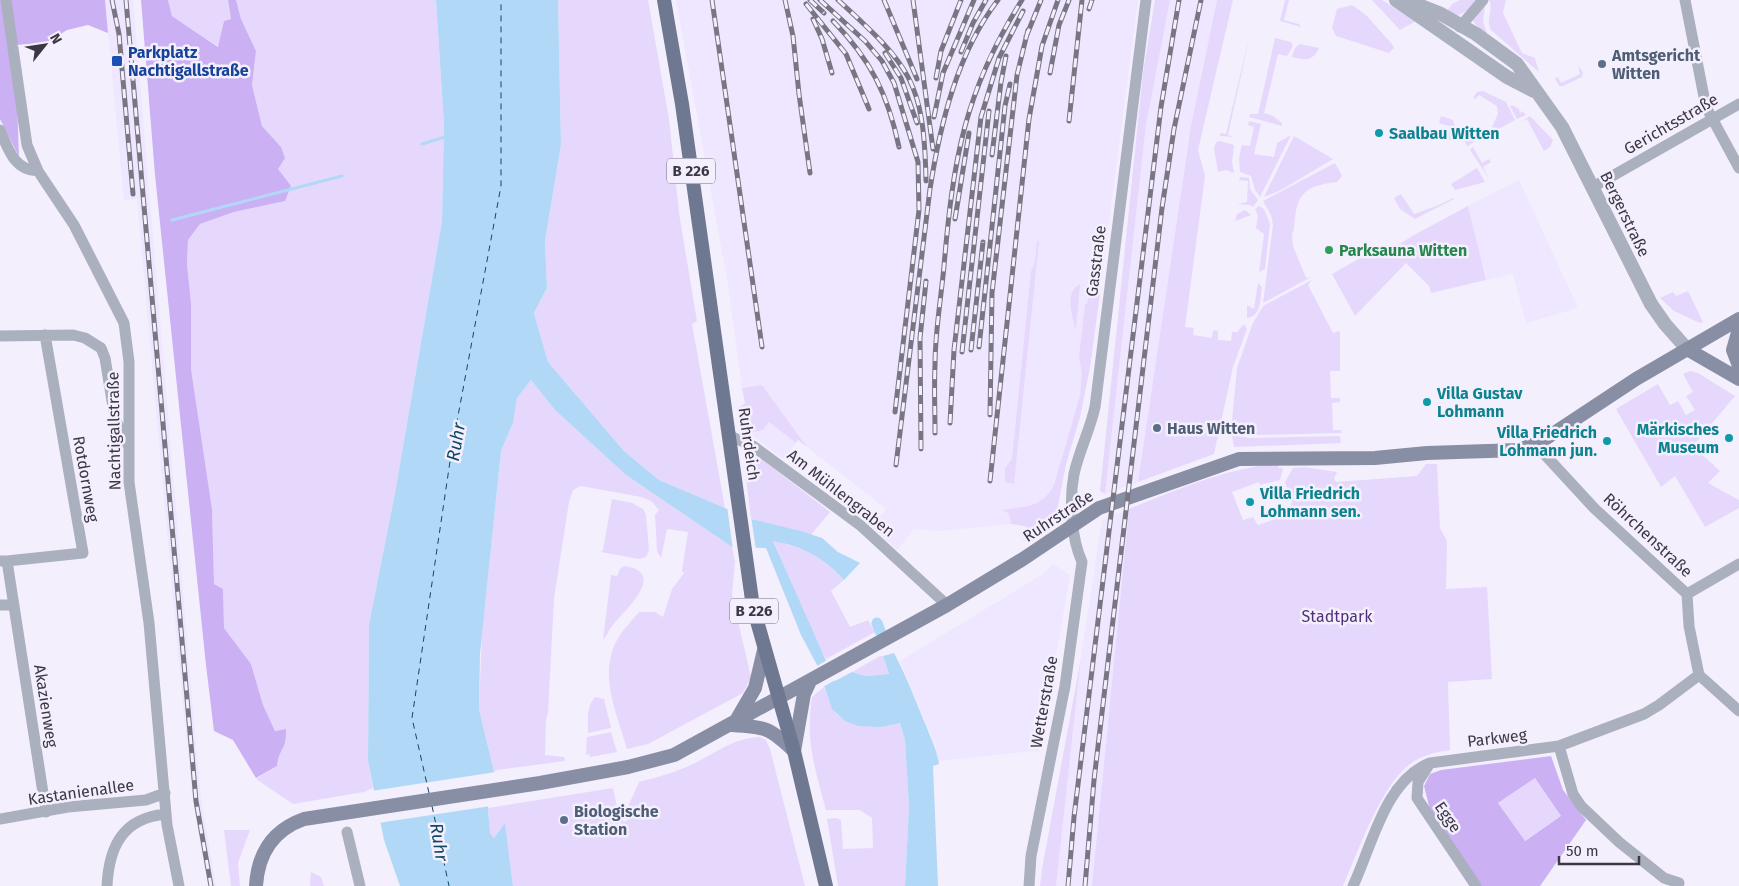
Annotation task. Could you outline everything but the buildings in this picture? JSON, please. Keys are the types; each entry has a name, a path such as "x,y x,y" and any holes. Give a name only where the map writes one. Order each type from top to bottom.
{"main road":[{"name":"Ruhrdeich","path":"664,0 682,104 753,607 794,751 826,886"},
{"path":"1535,444 1687,349 1739,319"},
{"path":"1739,329 1733,350 1739,366"},
{"path":"1687,349 1739,379"},
{"name":"Ruhrstraße","path":"733,724 947,605 1023,559 1099,508 1229,462 1311,457 1344,459 1408,457 1427,453 1502,452 1519,450 1535,444"},
{"path":"256,886 260,861 273,838 294,822 367,808 540,783 653,762 674,754 733,724 755,688 764,650"},
{"path":"794,751 804,694 813,680"},
{"path":"733,724 765,728 777,735 794,751"}],"street":[{"name":"Nachtigallstraße","path":"6,0 27,146 38,171 74,225 124,323 129,362 128,482 149,623 166,814 179,886"},
{"name":"Gasstraße","path":"1074,525 1074,474 1090,430 1095,407 1146,0"},
{"name":"Bergerstraße","path":"1396,0 1507,77 1535,91"},
{"name":"Bergerstraße","path":"1406,0 1441,14 1496,47 1517,64 1562,127 1651,304 1665,324 1687,349"},
{"path":"1450,38 1483,0"},
{"path":"1685,0 1706,107 1739,168"},
{"path":"1460,27 1464,34 1463,47"},
{"name":"Gerichtsstraße","path":"1592,187 1739,104"},
{"path":"0,130 12,157 28,170 38,171"},
{"name":"Rotdornweg","path":"3,561 83,553 45,335"},
{"path":"0,336 73,335 85,338 101,348 106,358 115,419 128,445"},
{"name":"Am Mühlengraben","path":"730,436 753,446 860,525 947,605"},
{"name":"Röhrchenstraße","path":"1535,444 1594,508 1687,594 1690,626 1699,674"},
{"name":"Wetterstraße","path":"1029,886 1032,856 1065,686 1082,562 1075,546 1074,525"},
{"name":"Akazienweg","path":"3,561 14,606 46,812"},
{"path":"1687,594 1739,564"},
{"path":"0,605 14,606"},
{"path":"1699,674 1739,711"},
{"name":"Parkweg","path":"1353,886 1387,804 1409,774 1430,763 1558,746 1644,714 1659,706 1699,674"},
{"path":"1558,746 1573,794 1581,806 1605,830 1664,878 1680,883"},
{"name":"Egge","path":"1430,763 1418,782 1417,798 1476,886"},
{"name":"Kastanienallee","path":"0,819 68,807 146,800 165,793"},
{"path":"108,886 108,867 122,835 132,824 143,819 166,814"},
{"path":"347,832 360,886"}],"shaded area":[{"path":"0,0 105,0 108,33 88,25 67,30 47,43 15,45 19,157 0,119"},
{"path":"105,0 133,0 196,745 201,798 216,886 208,886 193,802 137,199 124,200"},
{"path":"141,0 168,0 172,16 218,47 224,21 231,19 228,0 236,0 241,19 256,51 252,85 262,126 281,147 285,158 278,169 291,186 285,201 234,212 200,224 188,240 187,264 191,303 191,369 212,509 214,584 223,589 224,628 251,664 263,705 275,731 286,729 285,741 277,766 256,778 233,740 214,731 155,175"},
{"path":"676,0 1138,0 1090,367 1080,417 1066,464 1057,511 1009,514 1011,524 938,531 914,529 897,550 872,527 886,509 807,447 762,386 742,388 728,285"},
{"path":"1170,0 1217,0 1191,126 1138,482 1105,494 1146,125"},
{"path":"1519,180 1578,308 1526,323 1513,274 1486,280 1468,206"},
{"path":"769,422 796,443 783,459 749,433 763,430"},
{"path":"1129,509 1092,886 1056,886 1081,658 1102,520"},
{"path":"1053,564 1070,575 1039,753 1033,751 939,761 936,747 900,661 1043,574"},
{"path":"1551,756 1563,790 1586,820 1540,886 1481,886 1430,810 1424,786 1430,774 1441,770","holes":["1535,778 1561,816 1525,841 1498,803"]}],"green space":[{"path":"168,0 228,0 231,19 224,21 219,47 172,16"},
{"path":"236,0 436,0 444,125 442,221 395,493 369,624 368,761 373,788 364,792 293,804 256,779 277,766 285,741 286,729 275,731 263,705 251,664 224,628 223,589 214,584 212,509 191,369 191,303 187,264 188,240 200,224 234,212 285,201 278,168 281,147 262,126 252,85 256,51 241,19"},
{"path":"558,0 648,0 669,119 679,213 697,321 692,324 725,508 659,480 624,451 548,362 534,313 547,288 545,241 561,145"},
{"path":"1155,0 1170,0 1146,125 1105,494 1100,491 1143,73"},
{"path":"1217,0 1233,0 1198,150 1205,176 1185,327 1194,328 1193,335 1212,338 1213,330 1218,331 1218,340 1231,341 1232,332 1237,332 1244,324 1247,329 1233,367 1214,454 1138,482 1191,126"},
{"path":"1285,0 1289,0 1284,20 1299,24 1301,27 1280,21"},
{"path":"1372,0 1382,0 1416,21 1400,30"},
{"path":"1460,0 1479,0 1472,8 1457,16 1447,11 1452,4"},
{"path":"1489,0 1506,0 1503,13 1522,53 1535,58 1539,72 1491,30 1489,26 1491,8"},
{"path":"1352,5 1366,15 1392,44 1394,48 1389,53 1336,36 1332,28 1337,9"},
{"path":"1485,6 1483,22 1487,33 1478,28 1473,21 1473,17"},
{"path":"1251,30 1228,135 1234,137 1220,136 1220,133 1226,134"},
{"path":"1275,38 1291,42 1293,46 1287,56 1278,54 1264,113 1273,116 1282,123 1282,126 1249,117 1250,114 1258,114"},
{"path":"1300,44 1319,48 1314,56 1308,59 1292,57 1295,48"},
{"path":"1578,66 1583,72 1582,77 1559,86 1555,78 1558,77 1561,83 1580,74"},
{"path":"1483,91 1506,102 1515,120 1467,146 1463,139 1468,128 1483,132 1490,131 1498,114 1497,106 1479,95 1475,99 1473,98 1477,92"},
{"path":"1512,105 1519,109 1520,113 1522,111 1526,115 1517,119 1510,106"},
{"path":"1441,116 1453,120 1457,134 1451,140 1444,140 1445,130 1449,130 1449,126 1439,123"},
{"path":"1530,116 1553,140 1550,147 1544,151 1527,119 1519,123"},
{"path":"1249,121 1261,124 1254,154 1274,157 1277,143 1291,135 1260,197 1255,190 1251,176 1240,172 1239,158 1242,145 1250,146 1254,127 1248,125"},
{"path":"1294,136 1333,159 1281,190 1264,197"},
{"path":"1220,141 1234,145 1232,162 1234,173 1226,170 1218,172 1214,148 1216,142"},
{"path":"1473,147 1482,163 1489,159 1491,162 1483,167 1490,180 1470,150"},
{"path":"1335,163 1342,176 1337,182 1316,186 1309,190 1299,200 1297,208 1292,233 1293,246 1306,278 1311,277 1263,303 1273,225 1271,215 1263,201"},
{"path":"1477,168 1485,182 1455,190 1451,184"},
{"path":"1240,177 1249,178 1250,189 1258,200 1253,207 1237,204 1247,202 1248,181 1239,180"},
{"path":"1401,194 1414,214 1454,199 1415,219 1400,209 1394,198"},
{"path":"1259,206 1264,209 1270,224 1265,269 1259,272 1264,234 1256,228 1258,216 1255,209"},
{"path":"1468,206 1486,280 1431,293 1429,286 1406,263 1355,316 1332,274 1369,253 1387,252"},
{"path":"1245,210 1251,215 1235,221 1237,214"},
{"path":"1037,241 1039,241 1014,484 1005,482 1005,468 1012,459 1031,271 1035,262"},
{"path":"1312,280 1308,285 1333,333 1339,331 1340,333 1340,371 1330,371 1331,398 1340,398 1340,402 1332,403 1333,430 1341,430 1342,433 1256,435 1231,431 1237,368 1252,325 1263,306"},
{"path":"1258,283 1262,287 1258,310 1252,317 1247,318 1247,305 1254,309"},
{"path":"1080,284 1075,328 1070,304 1072,293"},
{"path":"1688,291 1703,322 1700,323 1674,311 1660,298 1673,292 1676,296"},
{"path":"1100,294 1090,367 1080,417 1066,464 1055,521 1021,542 1030,534 1025,526 1011,524 1009,514 1003,510 1033,505 1044,498 1054,485 1080,396 1082,373 1079,357 1085,304 1087,304 1089,295"},
{"path":"1690,371 1698,373 1735,396 1693,446 1720,471 1708,483 1739,500 1739,508 1705,527 1675,476 1661,487 1616,409 1658,384 1670,405 1678,401 1686,415 1695,410 1686,396 1693,392 1683,374"},
{"path":"531,380 555,410 626,475 732,547 735,561 732,595 751,677 743,693 648,744 627,749 611,694 609,667 612,653 619,636 639,612 655,612 663,617 672,589 684,573 682,571 688,532 667,529 661,558 657,551 655,515 659,510 651,501 641,497 581,486 573,490 569,502 554,598 548,713 546,719 545,755 564,757 565,761 497,770 494,772 479,709 482,632 501,451 513,423 517,398"},
{"path":"762,385 807,447 798,440 796,443 769,422 763,430 749,433 737,409 745,403 742,388"},
{"path":"1232,435 1249,438 1340,436 1341,443 1234,447"},
{"path":"755,457 763,460 830,512 811,535 751,519 745,470 750,460"},
{"name":"Stadtpark","path":"1277,464 1279,468 1283,468 1280,480 1260,485 1259,482 1232,492 1243,520 1253,517 1258,525 1287,515 1292,503 1285,482 1293,468 1304,467 1337,472 1334,478 1336,482 1417,476 1426,464 1437,464 1440,528 1447,541 1446,589 1487,587 1492,679 1448,682 1450,750 1419,758 1399,774 1371,820 1343,886 1092,886 1129,509 1183,487 1220,475 1258,466"},
{"path":"612,499 632,503 643,509 646,515 649,550 646,557 639,559 601,552 603,550"},
{"path":"773,540 812,554 835,571 844,580 831,591 850,627 868,620 875,632 826,659 811,631"},
{"path":"624,566 637,570 643,576 643,583 634,601 603,640 611,575 617,576 620,569"},
{"path":"883,656 889,674 866,676 852,672"},
{"path":"1081,658 1056,886 1040,886 1042,869"},
{"path":"824,687 831,705 838,716 843,719 876,724 900,723 905,740 909,806 905,886 838,886 827,819 836,818 841,820 843,849 873,848 872,818 860,810 826,810 810,741 812,697"},
{"path":"595,697 604,699 611,728 588,733 589,709"},
{"path":"611,732 617,752 590,757 589,754 586,755 587,737"},
{"path":"760,737 766,740 770,749 805,886 513,886 505,824 494,838 490,833 488,808 613,788 618,812 624,822 632,817 627,809 639,782 681,769 742,740"},
{"path":"1535,778 1561,816 1524,841 1498,803"},
{"path":"224,830 250,830 238,863 240,886 231,886"},
{"path":"311,872 321,877 324,886 310,886"}],"water":[{"name":"Ruhr","path":"436,0 558,0 561,145 545,241 547,288 534,313 548,362 624,451 659,480 751,519 822,538 838,552 860,563 844,580 828,565 812,554 794,546 773,541 835,681 852,672 866,676 889,674 883,656 894,653 903,671 934,746 939,764 933,766 938,886 905,886 909,806 905,740 900,723 881,727 858,726 845,721 832,709 817,665 801,635 766,548 732,547 626,475 555,410 531,380 517,398 513,423 501,451 480,654 479,709 494,772 488,808 490,833 494,838 505,823 513,886 400,886 384,840 368,761 369,624 395,493 442,221 444,125"}],"pier":[{"path":"727,506 751,516 756,550 733,550"},
{"path":"829,659 837,678 844,675 821,688 815,667"},
{"path":"496,772 491,806 378,823 371,791"}],"waterway":[{"path":"422,144 445,137"},
{"path":"172,220 342,176"},
{"path":"877,623 880,631"}],"ferry route":[{"path":"429,793 412,718 452,448 501,186 501,0"},
{"path":"432,806 449,886"}],"railway":[{"path":"112,0 119,34 133,194"},
{"path":"126,0 196,801 211,886"},
{"path":"712,0 762,347"},
{"path":"785,0 793,36 810,173"},
{"path":"810,0 824,13"},
{"path":"820,0 865,41 882,61 894,83 918,162 919,210 895,412"},
{"path":"838,0 882,42 908,77 922,119 926,181"},
{"path":"884,0 917,79"},
{"path":"913,0 933,149"},
{"path":"936,78 941,51 961,0"},
{"path":"934,117 943,73 974,0"},
{"path":"961,52 973,23 986,0"},
{"path":"896,465 930,189 939,140 952,90 961,66 971,43 998,0"},
{"path":"935,433 936,340 957,160 974,96 1002,33 1022,0"},
{"path":"1026,37 1041,0"},
{"path":"990,481 1029,119 1042,46 1058,0"},
{"path":"1050,73 1059,25 1069,0"},
{"path":"1069,121 1082,0"},
{"path":"1089,9 1092,0"},
{"path":"1068,886 1074,817 1161,107 1179,0"},
{"path":"1085,886 1094,780 1162,208 1174,129 1201,0"},
{"path":"806,4 846,54 869,109"},
{"path":"950,423 954,350 981,117 999,58 1023,11"},
{"path":"813,19 822,39 832,73"},
{"path":"833,21 858,50 876,79 895,128 899,147"},
{"path":"990,415 992,293 1017,75 1028,30"},
{"path":"885,53 901,78 917,123"},
{"path":"992,155 1006,56"},
{"path":"979,347 1005,106 1010,84"},
{"path":"962,352 989,111"},
{"path":"955,219 969,133"},
{"path":"971,350 983,242"},
{"path":"921,449 920,338 926,281"}],"place":[{"name":"Parkplatz Nachtigallstraße","path":"117,61"},
{"name":"Amtsgericht Witten","path":"1602,64"},
{"name":"Saalbau Witten","path":"1379,133"},
{"name":"Parksauna Witten","path":"1329,250"},
{"name":"Villa Gustav Lohmann","path":"1427,402"},
{"name":"Haus Witten","path":"1157,428"},
{"name":"Märkisches Museum","path":"1729,438"},
{"name":"Villa Friedrich Lohmann jun.","path":"1607,441"},
{"name":"Villa Friedrich Lohmann sen.","path":"1250,502"},
{"name":"Biologische Station","path":"564,820"}]}
